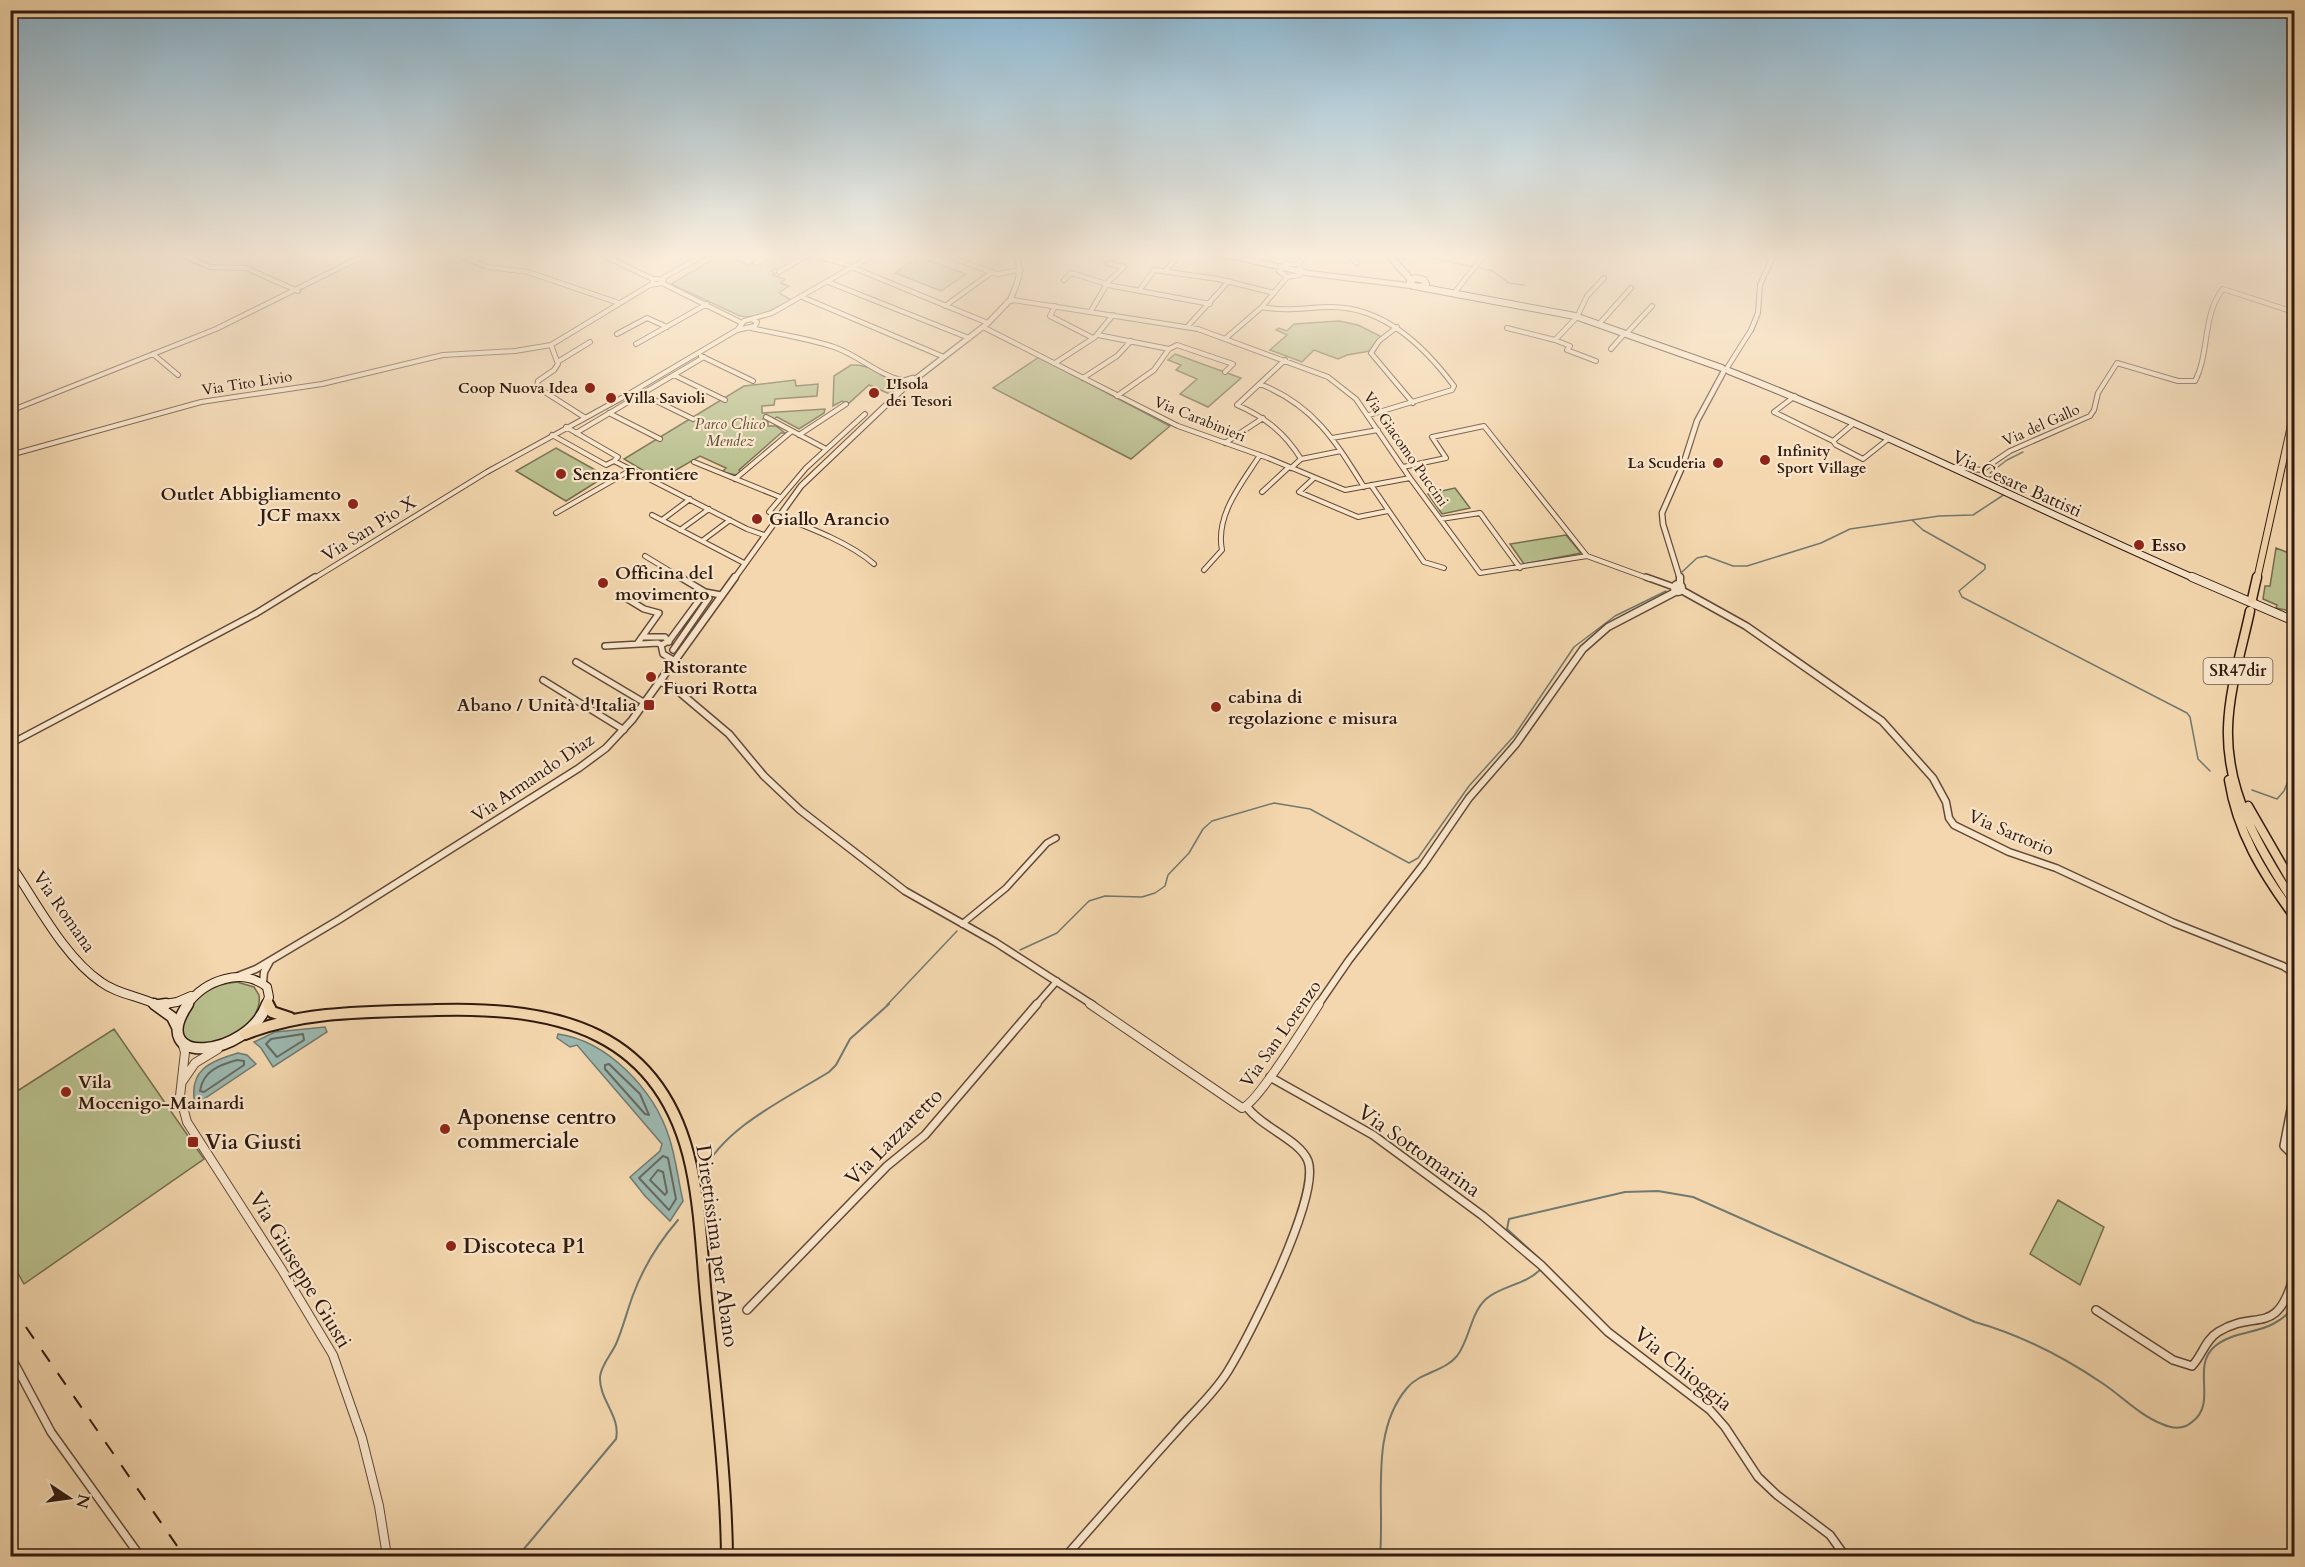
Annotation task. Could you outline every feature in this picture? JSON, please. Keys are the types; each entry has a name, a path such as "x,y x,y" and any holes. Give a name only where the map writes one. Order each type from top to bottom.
{"highway":[{"path":"2252,599 2295,412"},
{"name":"SR47dir","path":"2250,611 2228,721 2229,758 2239,798 2254,834 2270,866 2295,902"},
{"path":"2229,758 2255,822 2295,886"},
{"path":"2229,758 2229,785 2248,843 2264,873 2295,916"},
{"path":"268,1004 272,1012 290,1018"},
{"name":"Direttissima per Abano","path":"245,1034 290,1018 471,1008 530,1012 570,1021 605,1038 637,1062 652,1078 678,1122 690,1165 722,1454 727,1557"}],"main road":[{"name":"Via Cesare Battisti","path":"1608,327 1795,396 2132,552 2293,620"},
{"name":"Via Romana","path":"10,864 81,965 100,982 117,992 159,1005"},
{"path":"238,976 248,976 263,983 268,992 268,1004 256,1025 221,1047 199,1049 182,1042 171,1013 159,1005 177,1002 219,981 238,976"},
{"path":"177,1028 184,1009 200,991"}],"street":[{"path":"10,411 220,327"},
{"name":"Via Tito Livio","path":"10,455 210,400 322,384 443,355 515,351 551,345 580,327"},
{"path":"617,334 630,327"},
{"path":"636,344 667,327"},
{"name":"Via San Pio X","path":"10,744 255,614 468,483 627,395 737,330 752,327"},
{"name":"Via San Pio X","path":"762,327 834,347 865,361 893,378"},
{"path":"873,327 944,357"},
{"path":"942,327 969,338"},
{"name":"Via Armando Diaz","path":"238,976 340,919 579,768 606,748 624,730 645,703 801,486 896,396 906,383 919,376 983,327"},
{"name":"Via Carabinieri","path":"983,327 1178,426 1260,455 1229,506 1221,536 1222,550 1204,570"},
{"path":"1072,327 1093,338"},
{"path":"1055,363 1106,327"},
{"name":"Via Giacomo Puccini","path":"1187,327 1226,338 1321,373 1338,382 1369,415 1410,478 1480,573 1520,568"},
{"path":"1226,338 1239,327"},
{"path":"1396,327 1379,341 1371,353 1413,403"},
{"path":"1369,415 1452,390 1454,386 1428,356 1396,327"},
{"path":"1555,340 1567,327"},
{"path":"1611,349 1632,327"},
{"path":"1441,519 1480,513 1520,568 1587,556 1678,589 1680,576 1663,524 1662,513 1665,502 1683,465 1694,427 1725,370 1752,327"},
{"name":"Via del Gallo","path":"1943,466 1982,470 2010,451 2082,421 2094,410 2098,393 2110,376 2114,364 2133,365 2186,382 2196,381 2202,369 2208,327"},
{"path":"1508,328 1555,340 1570,346 1567,350 1596,361"},
{"path":"1098,335 1169,349"},
{"path":"1083,378 1117,356 1131,341"},
{"path":"584,417 537,387 538,381 557,367 559,361 590,342"},
{"path":"551,345 559,361"},
{"path":"1117,396 1154,370 1169,349 1177,345 1233,364 1225,372"},
{"path":"696,353 753,381"},
{"path":"153,354 178,375"},
{"path":"576,433 704,357"},
{"path":"1285,360 1237,405 1263,418 1284,433 1301,459"},
{"path":"674,375 725,400"},
{"path":"893,378 906,383"},
{"path":"893,378 897,386 896,396"},
{"path":"897,386 906,383"},
{"path":"1260,384 1299,404 1332,438 1364,487"},
{"path":"642,394 693,419"},
{"path":"1795,396 1774,412 1833,441 1836,445 1863,459 1887,440"},
{"path":"799,435 846,404"},
{"path":"609,413 660,439"},
{"path":"865,414 826,449 780,497 770,512 865,556 874,564"},
{"path":"766,417 826,449"},
{"path":"1225,443 1263,418"},
{"path":"859,419 868,422"},
{"path":"1833,441 1853,424"},
{"path":"1403,467 1446,458 1432,437 1484,426 1587,556"},
{"path":"552,435 606,465 618,457 566,427"},
{"path":"1332,438 1378,430"},
{"path":"735,480 792,431"},
{"path":"1262,492 1301,459 1341,451"},
{"path":"1260,455 1345,490 1410,478"},
{"path":"614,461 729,520 764,535"},
{"path":"694,462 780,497"},
{"path":"556,513 631,470"},
{"path":"1314,478 1299,492 1358,517 1388,511"},
{"path":"1371,485 1424,562 1444,568"},
{"path":"662,520 690,499"},
{"path":"680,530 709,509"},
{"path":"652,515 744,563"},
{"path":"702,541 729,520"},
{"path":"645,556 705,592 719,597"},
{"name":"Via Sartorio","path":"1678,589 1746,626 1881,721 1933,778 1946,802 1948,818 1954,825 2009,852 2056,868 2174,923 2295,972"},
{"name":"Via San Lorenzo","path":"1066,1557 1097,1519 1210,1396 1228,1371 1281,1264 1306,1194 1311,1171 1308,1160 1301,1151 1258,1120 1247,1107 1349,960 1423,865 1469,798 1516,744 1553,688 1583,649 1608,627 1678,589"},
{"path":"705,592 709,598"},
{"path":"605,646 658,643 662,645 669,641 705,592"},
{"path":"621,595 644,609 659,613 637,644"},
{"path":"673,650 709,598 719,597"},
{"path":"642,637 661,636 669,641 673,650 681,654"},
{"path":"662,645 663,654 675,661"},
{"path":"576,662 645,703"},
{"path":"543,680 624,730"},
{"path":"660,682 671,686 729,734 764,776 800,810 905,891 995,942 1057,981 1238,1107 1247,1107"},
{"path":"962,924 1006,888 1047,843 1056,838"},
{"path":"263,983 264,972 270,960"},
{"name":"Via Lazzaretto","path":"747,1310 887,1166 925,1135 1057,981"},
{"name":"Via Giuseppe Giusti","path":"182,1042 185,1052 180,1096 187,1122 282,1270 333,1355 362,1438 379,1506 387,1557"},
{"path":"182,1083 195,1063 221,1047"},
{"name":"Via Sottomarina","path":"1270,1077 1399,1152 1483,1216 1544,1268"},
{"path":"2295,1094 2284,1146 2295,1156"},
{"name":"Via Chioggia","path":"1544,1268 1608,1332 1710,1410 1725,1427 1758,1477 1777,1495 1830,1535 1845,1557"},
{"path":"2096,1310 2173,1360 2192,1366 2207,1341 2222,1330 2260,1322 2281,1308 2295,1275"},
{"path":"10,1355 51,1432 140,1557"}],"green space":[{"path":"1291,327 1362,327 1382,337 1370,351 1338,359 1314,350 1302,362 1270,350 1287,335 1276,330 1279,328 1287,331"},
{"path":"1175,354 1241,378 1208,407 1180,394 1197,379 1176,370 1181,365 1168,360"},
{"path":"1039,357 1170,426 1131,459 993,388"},
{"path":"851,365 870,368 881,374 894,388 892,395 869,385 848,404 842,401 833,406 834,376"},
{"name":"Parco Chico Mendez","path":"795,380 796,386 818,384 817,396 775,399 774,405 762,406 762,413 825,409 824,413 799,429 777,417 774,419 768,416 763,419 768,422 768,426 776,426 785,433 781,433 736,475 722,472 726,468 700,456 659,480 624,459 744,386"},
{"name":"Senza Frontiere","path":"556,448 606,476 566,501 516,471"},
{"path":"1455,488 1470,508 1442,514 1428,494"},
{"path":"1566,535 1581,553 1524,564 1510,544"},
{"path":"2276,548 2294,555 2294,616 2290,614 2291,611 2276,608 2277,605 2263,599 2265,586 2270,586"},
{"path":"237,982 254,987 259,995 254,1016 247,1025 238,1033 215,1043 204,1045 185,1039 182,1025 195,1002 213,988"},
{"path":"114,1029 204,1159 24,1284 11,1261 11,1095"},
{"path":"2058,1200 2104,1227 2080,1285 2030,1254"}],"water":[{"path":"325,1027 327,1032 273,1067 261,1048 254,1042 275,1032"},
{"path":"558,1034 594,1046 611,1057 627,1070 652,1102 669,1137 683,1201 670,1221 630,1177 660,1151 662,1144 577,1045 570,1047 557,1038"},
{"path":"238,1053 247,1055 256,1064 195,1105 195,1083 203,1069 218,1060"}],"waterway":[{"path":"1753,332 1755,327"},
{"path":"2007,490 2002,482 1990,473 2007,460 2023,452"},
{"path":"1682,572 1697,558 1706,556 1733,566 1747,566 1821,543 1850,529 1939,516 1973,515 2005,494"},
{"path":"1912,520 1923,530 1985,565 1985,569 1959,591 1962,597 2187,713 2190,717 2198,759 2210,771"},
{"path":"1020,950 1057,933 1089,901 1105,896 1142,897 1155,893 1165,886 1168,875 1189,853 1203,829 1212,821 1274,803 1310,809 1409,863 1418,858 1469,786 1514,736 1574,647 1615,616 1666,591"},
{"path":"2252,790 2277,799 2284,791 2288,781"},
{"path":"887,1005 957,931"},
{"path":"703,1173 712,1157 741,1128 758,1115 829,1072 836,1065 850,1039 889,1004"},
{"path":"1543,1262 1507,1229 1509,1219 1625,1192 1658,1191 1693,1197 1975,1322 2041,1347 2087,1373 2146,1416 2174,1428 2189,1425 2199,1414 2203,1405 2205,1365 2214,1347 2228,1338 2273,1324 2294,1307"},
{"path":"518,1556 616,1439 617,1431 603,1393 601,1373 616,1344 633,1295 647,1265 664,1237 678,1220"},
{"path":"1380,1556 1383,1447 1387,1426 1395,1406 1407,1388 1418,1378 1446,1366 1457,1356 1477,1312 1486,1299 1492,1294 1527,1279 1541,1269"}],"railway":[{"path":"10,1304 184,1556"}],"place":[{"name":"Coop Nuova Idea","path":"590,388"},
{"name":"L'Isola dei Tesori","path":"874,393"},
{"name":"Villa Savioli","path":"611,398"},
{"name":"Infinity Sport Village","path":"1765,460"},
{"name":"La Scuderia","path":"1718,463"},
{"name":"Senza Frontiere","path":"561,474"},
{"name":"Outlet Abbigliamento JCF maxx","path":"353,504"},
{"name":"Giallo Arancio","path":"757,519"},
{"name":"Esso","path":"2139,545"},
{"name":"Officina del movimento","path":"603,583"},
{"name":"Ristorante Fuori Rotta","path":"651,677"},
{"name":"Abano / Unità d'Italia","path":"649,705"},
{"name":"cabina di regolazione e misura","path":"1216,707"},
{"name":"Vila Mocenigo-Mainardi","path":"66,1092"},
{"name":"Aponense centro commerciale","path":"445,1129"},
{"name":"Via Giusti","path":"193,1142"},
{"name":"Discoteca P1","path":"451,1246"}]}
